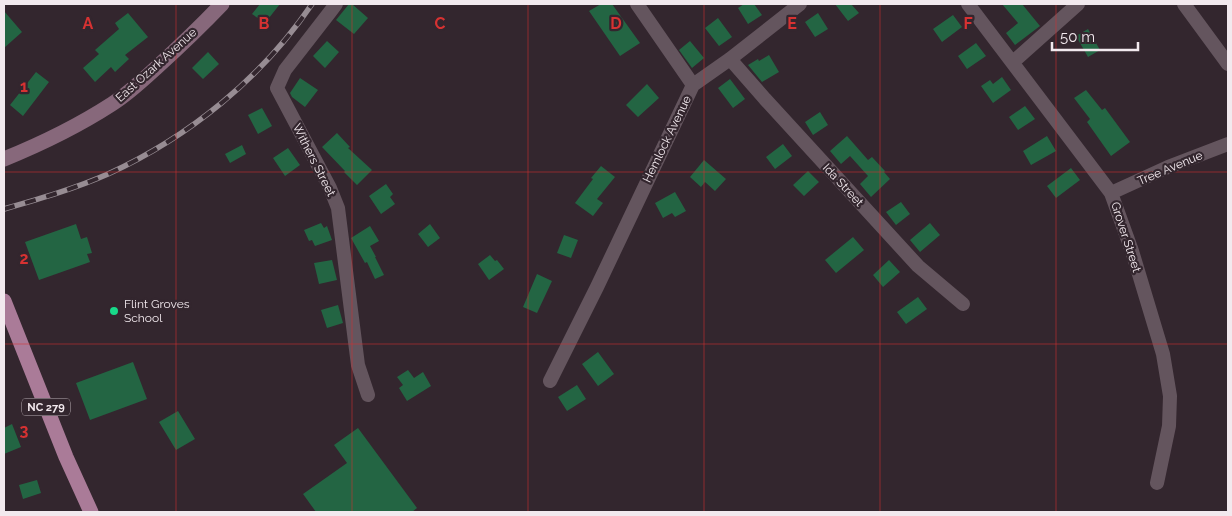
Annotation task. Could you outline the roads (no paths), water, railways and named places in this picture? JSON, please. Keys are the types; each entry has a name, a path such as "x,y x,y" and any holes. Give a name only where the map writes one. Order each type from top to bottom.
{"main road":[{"name":"East Ozark Avenue","path":"4,160 58,135 114,103 143,80 222,4"},
{"name":"NC 279","path":"4,301 66,457 91,512"}],"street":[{"name":"Withers Street","path":"336,4 285,70 277,88 330,188 338,208 358,365 368,395"},
{"path":"637,4 693,85"},
{"name":"Hemlock Avenue","path":"550,381 693,85 800,4"},
{"name":"Grover Street","path":"968,4 1111,193 1132,251 1163,354 1170,396 1169,426 1157,482"},
{"path":"1013,62 1078,4"},
{"path":"1184,4 1228,64"},
{"name":"Ida Street","path":"730,58 765,99 918,266 963,304"},
{"name":"Tree Avenue","path":"1111,193 1168,167 1228,144"}],"railway":[{"path":"4,209 108,174 167,142 222,103 247,81 292,31 312,4"}],"place":[{"name":"Flint Groves School","path":"114,311"}]}
